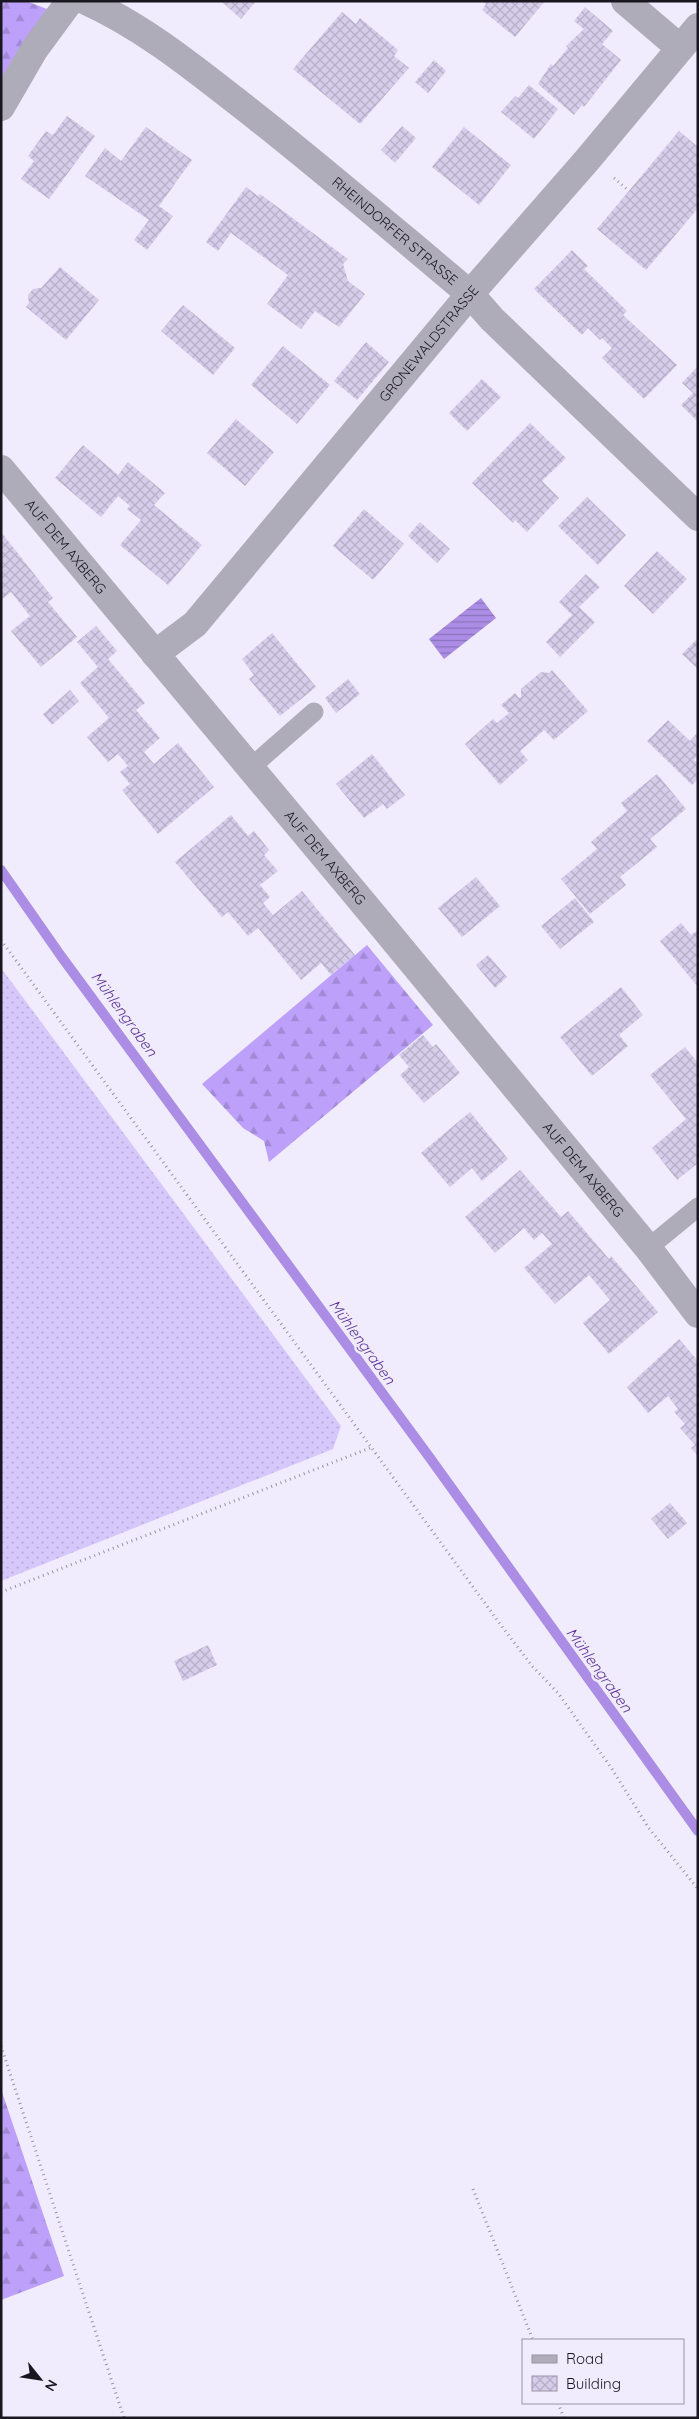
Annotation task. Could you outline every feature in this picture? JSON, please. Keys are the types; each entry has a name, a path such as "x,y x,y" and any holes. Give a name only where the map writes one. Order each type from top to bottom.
{"street":[{"path":"1,108 34,50 70,1"},
{"name":"RHEINDORFER STRASSE","path":"86,1 125,21 177,55 289,141 470,294 492,319 698,517"},
{"path":"626,1 680,48"},
{"name":"GRONEWALDSTRASSE","path":"155,654 195,624 470,294 588,159 698,28"},
{"name":"AUF DEM AXBERG","path":"1,469 648,1248 698,1314"}],"lane":[{"path":"250,768 314,712"},
{"path":"648,1248 698,1207"}],"path":[{"path":"1,940 503,1628 533,1667 558,1693 612,1769 648,1827 698,1889"},
{"path":"1,1592 370,1448"},
{"path":"1,2046 124,2418"},
{"path":"473,2189 533,2339"},
{"path":"558,2404 564,2418"}],"shaded area":[{"path":"481,598 496,618 444,659 429,639"},
{"path":"1,968 341,1426 333,1449 1,1581"}],"green space":[{"path":"1,1 26,1 52,11 1,87"},
{"path":"367,945 433,1025 269,1162 264,1141 243,1128 202,1084"},
{"path":"1,2089 64,2276 1,2300"}],"building":[{"path":"221,1 256,1 241,19"},
{"path":"483,1 545,1 515,37 482,10 486,4"},
{"path":"585,7 613,31 602,44 621,60 584,107 582,105 574,115 538,84 551,64 553,66 568,48 566,46 584,29 574,21"},
{"path":"342,12 356,24 360,18 398,50 394,56 409,68 360,124 293,69"},
{"path":"434,60 446,71 428,93 415,82"},
{"path":"529,85 558,109 534,139 501,112 515,96 518,98"},
{"path":"67,116 95,136 49,199 21,179 34,161 28,156 46,131 53,135"},
{"path":"402,126 416,138 395,163 381,150"},
{"path":"146,127 192,160 159,206 173,216 147,250 134,240 149,220 85,176 105,148 121,161"},
{"path":"464,127 511,165 479,205 432,167"},
{"path":"679,131 698,147 698,208 646,270 597,229"},
{"path":"246,187 258,196 260,194 348,259 343,264 348,281 365,294 339,327 315,311 301,329 267,304 288,275 231,233 218,251 206,242"},
{"path":"572,250 588,266 584,269 627,311 623,315 677,365 644,399 602,358 612,348 602,338 600,340 588,328 582,335 534,289"},
{"path":"60,267 99,300 66,340 26,307 29,303 28,295 33,289 41,288"},
{"path":"183,305 235,348 213,375 161,331"},
{"path":"366,342 389,362 357,400 334,381"},
{"path":"283,346 330,385 297,424 251,385"},
{"path":"698,366 698,422 681,405 693,393 682,383"},
{"path":"482,379 501,397 467,431 449,413"},
{"path":"236,419 274,452 245,486 207,453"},
{"path":"530,423 566,458 542,481 559,498 527,532 515,520 513,523 472,483"},
{"path":"83,445 118,475 128,462 165,493 154,505 202,545 168,585 120,545 141,520 127,509 130,506 118,496 101,517 55,478"},
{"path":"587,497 626,535 598,565 558,526"},
{"path":"364,509 404,544 373,580 333,546"},
{"path":"420,522 450,549 437,563 408,536"},
{"path":"1,532 53,598 48,602 77,637 41,667 11,631 30,616 11,592 1,600"},
{"path":"657,551 687,579 653,614 624,586"},
{"path":"586,574 600,587 579,607 595,622 560,657 546,642 572,615 559,602"},
{"path":"96,626 117,651 108,659 145,703 136,710 160,738 144,752 154,764 178,743 214,787 158,834 122,790 130,784 120,772 128,766 118,754 108,762 87,737 109,718 80,683 98,667 77,642"},
{"path":"272,633 316,687 280,716 249,679 254,675 242,659"},
{"path":"698,638 698,669 682,654"},
{"path":"552,670 588,711 554,740 544,730 520,751 528,760 500,785 465,744 493,719 497,723 509,713 501,705 515,693 519,698 521,697 521,689 541,672 549,673"},
{"path":"348,679 360,694 336,713 325,698"},
{"path":"70,690 79,701 52,725 43,714"},
{"path":"668,720 690,741 698,732 698,755 694,760 698,763 698,779 692,785 647,741"},
{"path":"372,754 405,795 387,809 383,804 364,818 336,784"},
{"path":"657,774 686,809 650,839 657,847 620,877 626,885 590,914 561,879 597,849 591,842 627,811 621,803"},
{"path":"231,815 248,836 254,831 269,850 264,855 278,871 260,885 270,897 263,903 273,915 302,891 355,955 331,975 321,963 301,980 258,928 248,936 228,912 222,917 175,862"},
{"path":"476,877 500,906 462,937 438,908"},
{"path":"575,898 594,922 560,949 541,926"},
{"path":"681,923 691,935 698,930 698,987 660,941"},
{"path":"488,955 507,977 495,988 476,965"},
{"path":"621,987 643,1015 619,1035 628,1046 592,1076 560,1037"},
{"path":"423,1035 433,1047 436,1044 460,1073 424,1103 400,1075 409,1067 399,1055"},
{"path":"685,1047 698,1063 698,1163 677,1180 652,1148 686,1119 650,1075"},
{"path":"470,1112 508,1159 482,1181 472,1168 450,1187 421,1153"},
{"path":"520,1170 561,1217 568,1211 609,1259 611,1256 658,1312 609,1354 583,1323 610,1300 589,1275 555,1304 524,1268 552,1244 542,1233 534,1240 524,1228 495,1253 465,1217"},
{"path":"679,1339 698,1361 698,1456 691,1448 695,1445 680,1428 685,1424 674,1412 678,1409 668,1396 648,1413 627,1387"},
{"path":"670,1503 687,1523 668,1539 651,1519"},
{"path":"208,1645 217,1665 183,1681 174,1661"}],"waterway":[{"name":"Mühlengraben","path":"1,870 61,956 430,1458 698,1831"}]}
